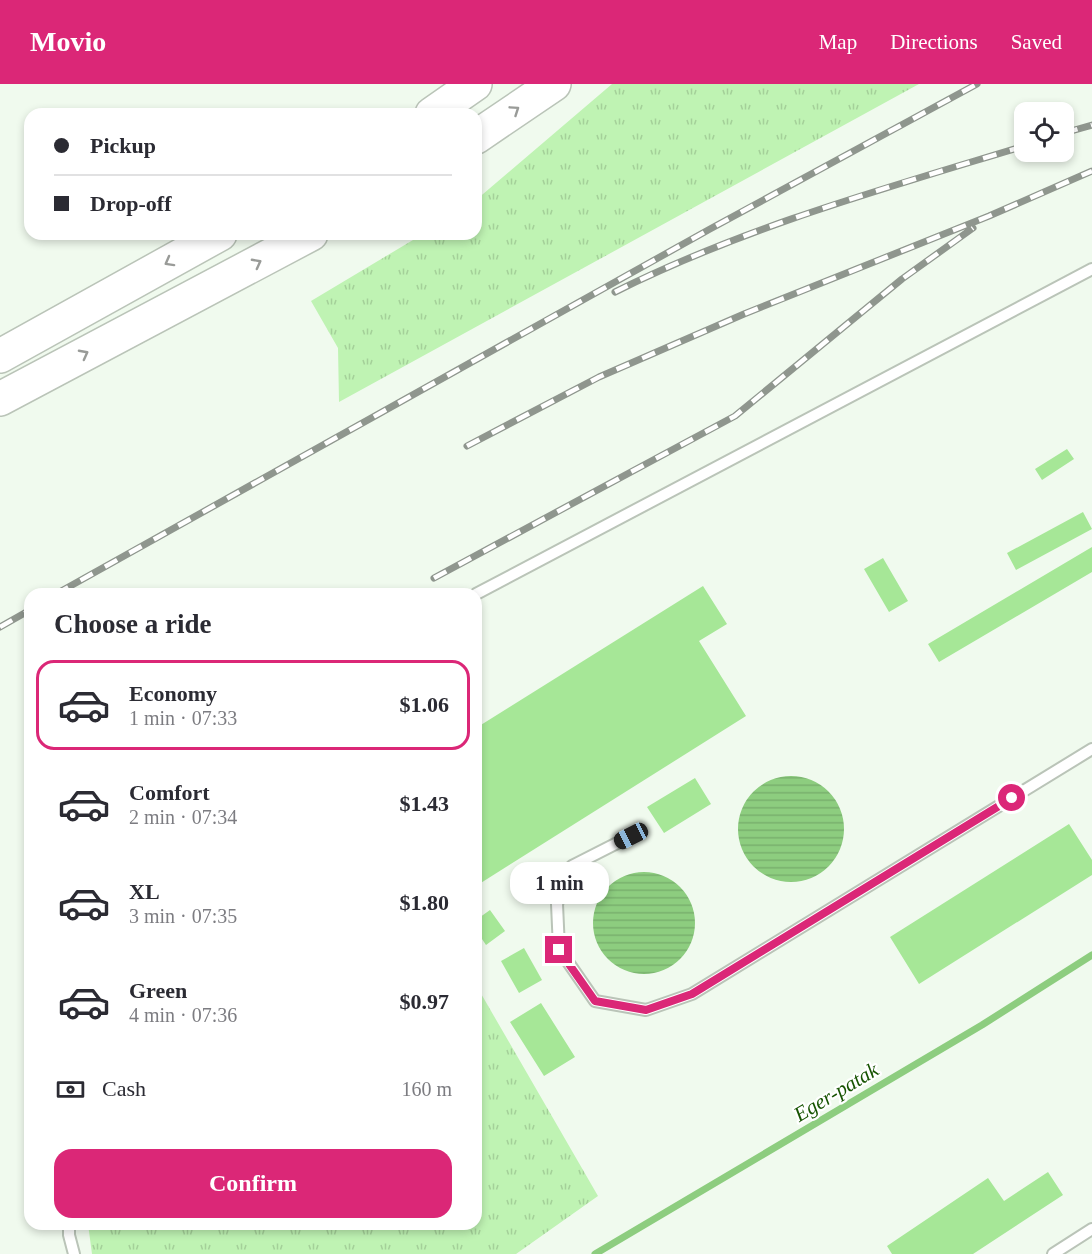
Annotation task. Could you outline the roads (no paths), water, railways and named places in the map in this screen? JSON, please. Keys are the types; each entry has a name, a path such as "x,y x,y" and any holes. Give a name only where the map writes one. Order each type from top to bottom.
{"highway":[{"path":"441,108 475,84"},
{"path":"482,133 554,84"},
{"path":"0,356 209,240"},
{"path":"0,399 300,240"}],"lane":[{"path":"482,591 1092,269"},
{"path":"631,836 572,866 557,904 559,950 595,1001 646,1010 692,994 1092,749"},
{"path":"1053,1254 1092,1229"},
{"path":"69,1230 74,1254"}],"waterway":[{"name":"Eger-patak","path":"595,1254 982,1025 1092,955"}],"railway":[{"path":"67,588 710,229 977,84"},
{"path":"1074,130 1092,125"},
{"path":"615,292 664,269 765,228 1014,149"},
{"path":"467,446 599,377 744,314 989,216 1092,171"},
{"path":"434,578 735,416 902,279 973,228"},
{"path":"0,627 24,613"}]}
